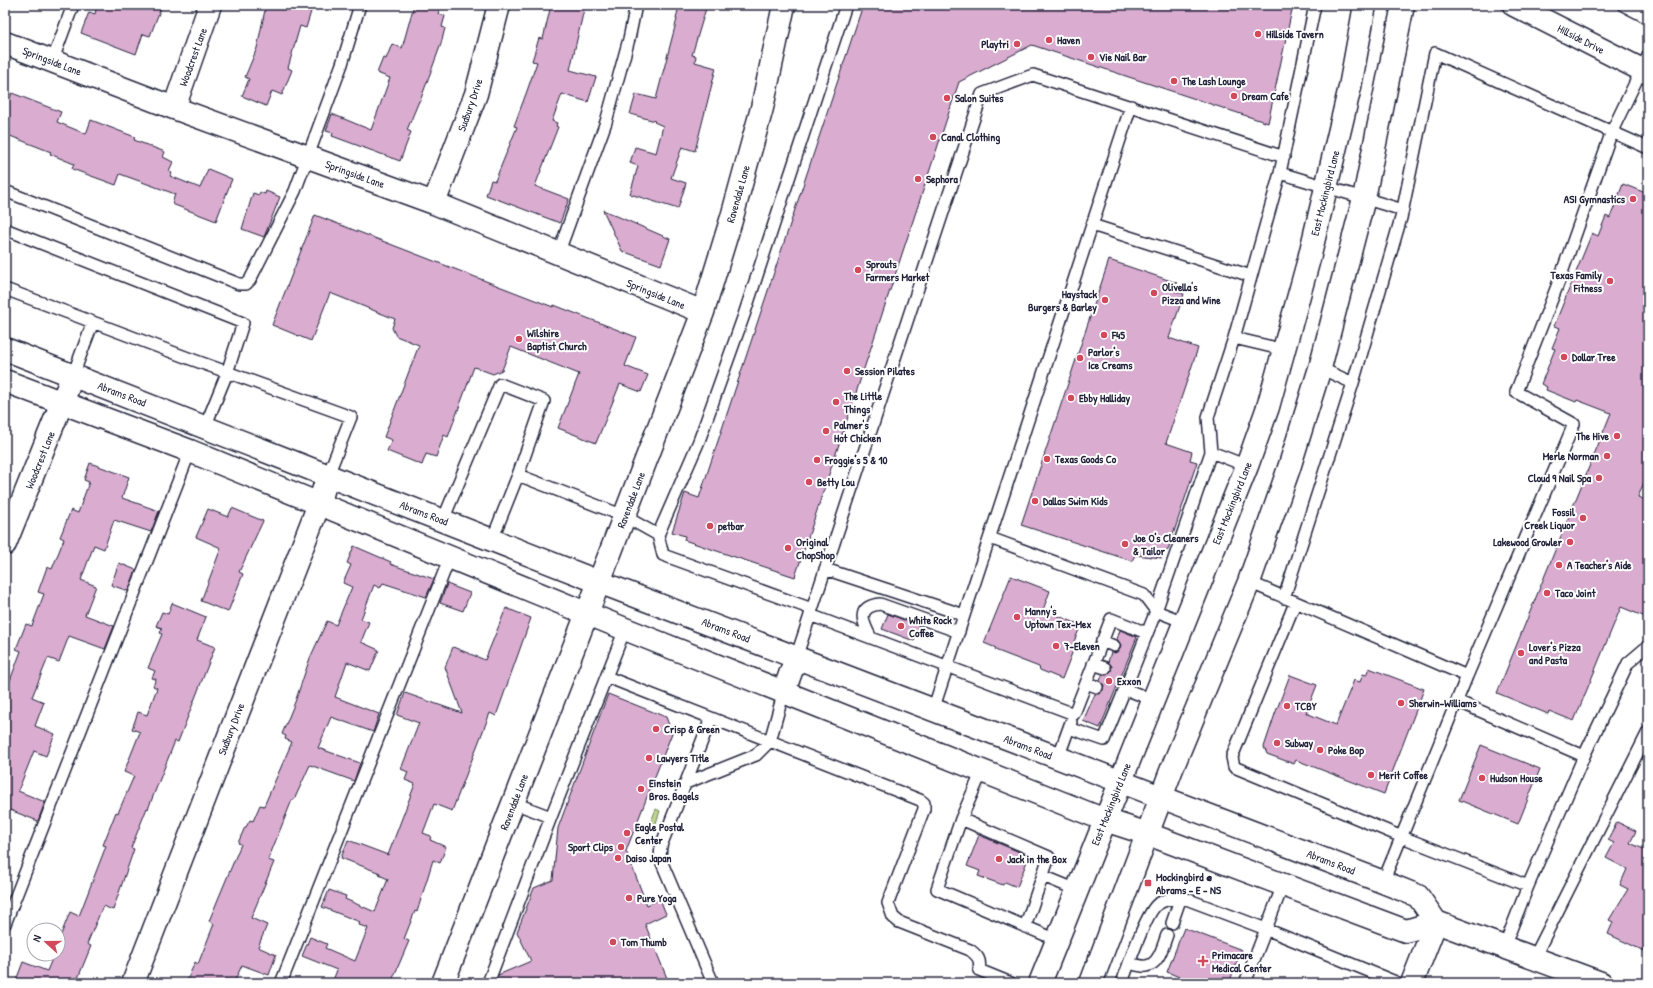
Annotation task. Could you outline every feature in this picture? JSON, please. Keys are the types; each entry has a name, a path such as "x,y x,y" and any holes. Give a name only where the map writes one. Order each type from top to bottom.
{"main road":[{"name":"Woodcrest Lane","path":"174,108 210,5"},
{"name":"Sudbury Drive","path":"434,203 476,94 499,5"},
{"name":"Ravendale Lane","path":"442,983 600,582 702,312 732,217 762,108 784,5"},
{"name":"East Mockingbird Lane","path":"1040,983 1247,466 1268,407 1285,350 1327,187 1350,87 1366,5"},
{"path":"1095,982 1161,798 1249,582 1290,468 1320,368 1345,276 1364,198 1403,5"},
{"name":"Hillside Drive","path":"1517,6 1645,66"},
{"name":"Springside Lane","path":"5,43 174,108 434,203 702,312"},
{"name":"Abrams Road","path":"5,349 796,658 1384,882 1418,896 1436,922"},
{"name":"Woodcrest Lane","path":"5,543 73,375"},
{"path":"5,381 190,451 625,629 1105,820 1148,834 1406,931 1436,922 1534,958 1563,972 1601,983"},
{"name":"Sudbury Drive","path":"133,983 319,504 328,475"},
{"path":"784,691 796,658"},
{"path":"1412,983 1436,922"}],"lane":[{"path":"52,62 73,5"},
{"path":"5,191 239,284 246,284 250,280 295,191 342,64 360,5"},
{"path":"558,254 606,122 629,39 636,5"},
{"path":"846,5 744,315 699,441 658,535 663,555 811,612 871,638 947,667 1076,709 1088,708"},
{"path":"1069,728 1104,740 1109,717 1120,694 1125,676 1134,654 1147,633 1156,611 1211,452 1208,417 1234,338 1280,173 1315,5"},
{"path":"1623,5 1648,18"},
{"path":"1284,598 1353,383 1403,210 1435,53 1648,148"},
{"path":"1384,882 1467,676 1574,424 1516,392 1559,281 1612,131 1645,66"},
{"path":"796,658 824,569 982,94 1034,75 1284,157"},
{"path":"933,710 1132,106"},
{"path":"1280,173 1403,210"},
{"path":"1092,225 1251,276"},
{"path":"5,229 242,323 227,373 205,427"},
{"path":"5,289 227,373 351,417 328,475"},
{"path":"73,375 93,322"},
{"path":"1234,338 1285,350"},
{"path":"1320,368 1353,383"},
{"path":"443,520 500,384 544,401 518,475 492,540"},
{"path":"5,924 190,451"},
{"path":"1211,452 1247,466"},
{"path":"518,475 624,516 658,535"},
{"path":"990,538 1144,595 1156,611 1184,622"},
{"path":"280,983 450,557"},
{"path":"824,569 964,615"},
{"path":"1249,582 1467,676"},
{"path":"1295,602 1232,757 1234,767 1402,837 1528,886"},
{"path":"871,638 863,624 864,613 873,605 880,604 958,632"},
{"path":"1058,758 1111,619 1147,633"},
{"path":"488,983 625,629"},
{"path":"1102,641 1114,646"},
{"path":"1504,947 1528,886 1584,756 1628,663 1648,646"},
{"path":"1093,664 1105,668"},
{"path":"607,676 920,800 924,803 924,809 888,903 893,917 899,922 970,950 977,955 981,962 979,970 991,979 1011,983"},
{"path":"1086,683 1097,688"},
{"path":"686,783 756,755 770,741 784,691"},
{"path":"1120,694 1153,700"},
{"path":"1457,701 1584,756"},
{"path":"712,718 661,846 660,857 713,983"},
{"path":"1534,958 1648,732"},
{"path":"982,771 961,819 937,889 1057,940"},
{"path":"514,803 551,817"},
{"path":"961,819 1049,857 1025,927"},
{"path":"1043,876 1077,890"},
{"path":"1245,983 1283,886"},
{"path":"1172,923 1182,897"},
{"path":"1122,983 1148,918 1156,904 1172,898 1182,897 1266,929 1398,983"},
{"path":"1129,963 1145,966 1152,964 1158,957 1167,935"}],"green space":[{"path":"656,809 660,811 655,826 650,824"}],"building":[{"path":"97,5 162,5 150,36 143,34 136,54 81,33 89,12 95,14"},
{"path":"266,5 313,5 306,28 300,26 288,68 292,70 282,95 272,91 266,106 242,96 249,79 245,77 257,48"},
{"path":"414,5 441,5 438,14 445,16 442,27 445,28 441,44 420,101 407,130 411,132 400,161 332,136 333,133 326,131 332,114 371,130 390,78 377,73 383,58 386,59 392,44 402,48"},
{"path":"551,5 585,5 570,70 596,77 588,102 562,94 552,121 557,123 556,126 558,127 535,186 569,199 560,223 486,195 491,180 495,181 517,127 514,126 537,62 532,61 539,38 543,39"},
{"path":"679,5 707,5 692,55 696,56 695,62 716,68 695,151 682,147 671,178 686,183 678,209 630,194 638,166 630,163 635,147 656,153 663,126 654,122 655,121 630,114 636,94 656,99 677,19"},
{"path":"863,5 1293,5 1268,123 1032,45 959,82 795,577 684,540 685,536 672,532 685,493 699,498"},
{"path":"12,93 61,112 57,122 86,134 91,120 135,137 134,140 165,152 163,157 173,162 169,171 172,173 170,176 200,188 208,169 232,179 216,221 172,204 175,194 120,174 116,185 72,169 74,164 50,154 51,152 5,134 5,97 10,98"},
{"path":"1623,184 1648,194 1648,473 1638,497 1648,501 1648,618 1621,607 1574,721 1549,711 1548,714 1497,693 1611,413 1577,400 1576,402 1546,390 1547,387 1541,384 1555,349 1552,348 1560,328 1554,326 1592,233 1598,236 1606,216 1610,218"},
{"path":"266,191 280,197 264,237 242,229 253,193 259,195 260,192 265,194"},
{"path":"603,210 670,239 661,265 622,251"},
{"name":"Wilshire Baptist Church","path":"315,215 553,307 554,305 636,337 625,366 648,375 641,392 620,384 596,443 558,428 579,374 511,347 502,370 493,374 474,367 448,437 444,435 436,457 426,454 422,465 387,451 392,440 384,437 419,345 396,336 392,328 395,319 330,293 311,341 272,325"},
{"path":"1109,260 1177,283 1174,291 1184,294 1169,338 1198,348 1166,443 1192,452 1190,460 1197,462 1168,550 1162,554 1162,558 1135,555 1132,561 1021,525"},
{"path":"90,463 129,477 122,498 159,511 151,532 114,520 104,549 94,545 81,580 96,586 85,615 114,626 105,649 69,636 59,662 48,658 32,697 44,702 35,726 55,734 46,756 34,751 18,791 45,802 38,821 10,810 5,821 5,694 21,651 16,649 26,624 32,626 44,594 38,592 47,567 52,569 64,539 60,537 71,510 78,513 89,482 84,480"},
{"path":"232,508 263,521 239,572 243,574 228,612 201,601 221,548 196,537 208,509 228,517"},
{"path":"354,546 391,562 390,564 434,579 426,597 383,583 380,588 374,585 361,619 369,622 361,642 379,650 370,671 347,662 335,697 379,714 373,732 331,717 318,748 360,763 354,781 310,765 294,800 292,800 268,860 274,862 251,918 267,925 258,947 276,955 269,975 242,965 234,983 186,983 195,962 198,964 214,924 209,921 241,844 238,843 245,827 250,820 253,821 260,805 264,806 292,742 285,739 286,736 282,734 310,658 327,621 336,625 352,587 343,583 351,565 347,563"},
{"path":"119,563 136,570 128,591 111,585"},
{"path":"1011,576 1050,591 1043,610 1081,625 1073,644 1074,648 1062,679 1040,670 1039,667 995,650 996,648 984,643"},
{"path":"447,584 470,593 463,611 440,603"},
{"path":"172,603 206,617 197,640 215,647 178,742 175,741 131,848 134,849 113,910 103,906 87,944 91,946 76,983 15,983 23,962 47,971 51,962 66,962 66,922 70,912 79,916 106,846 103,845 116,812 118,813 134,776 124,772 140,732 132,729 138,712 147,715 157,688 153,686 156,679 152,678 155,671 148,668 162,634 160,633 162,628 156,626 162,612 168,614"},
{"path":"506,608 531,618 496,716 490,713 452,811 434,804 423,833 431,836 430,840 446,847 440,863 433,860 417,912 415,911 404,939 409,941 391,983 332,983 337,970 302,956 310,937 327,944 325,948 355,961 368,928 359,925 360,922 322,907 329,890 346,896 345,899 375,912 388,879 379,875 380,873 341,858 348,840 388,855 415,784 405,780 408,772 401,769 419,723 397,715 405,693 462,713 445,667 453,647 485,660"},
{"name":"White Rock Coffee","path":"888,614 920,626 914,641 882,629"},
{"name":"Exxon","path":"1120,630 1137,637 1100,728 1083,721 1095,694 1099,694 1103,690 1104,685 1100,681 1102,675 1107,675 1111,671 1112,666 1108,662 1111,652 1115,653 1120,649 1121,645 1117,639"},
{"path":"1369,668 1424,689 1384,794 1296,760 1294,764 1267,754 1264,747 1290,675 1317,685 1306,713 1336,725 1354,680 1360,682 1363,674 1366,675"},
{"path":"608,694 666,717 672,733 626,851 647,905 660,899 666,914 645,924 669,983 495,983 498,975 531,961 517,932 534,888 553,880 558,828"},
{"path":"1481,745 1540,769 1518,824 1459,800"},
{"path":"1617,822 1636,831 1630,843 1648,851 1648,942 1644,951 1608,934 1613,922 1609,920 1628,889 1620,885 1627,869 1606,858 1614,843 1608,840"},
{"name":"Jack in the Box","path":"979,835 1029,856 1017,887 1005,882 1003,885 978,876 980,871 967,866"},
{"path":"1184,928 1242,950 1229,983 1194,983 1167,972"}],"place":[{"name":"Hillside Tavern","path":"1258,34"},
{"name":"Haven","path":"1049,40"},
{"name":"Playtri","path":"1017,44"},
{"name":"Vie Nail Bar","path":"1091,57"},
{"name":"The Lash Lounge","path":"1174,81"},
{"name":"Dream Cafe","path":"1234,96"},
{"name":"Salon Suites","path":"947,98"},
{"name":"Canal Clothing","path":"933,137"},
{"name":"Sephora","path":"918,179"},
{"name":"ASI Gymnastics","path":"1633,199"},
{"name":"Sprouts Farmers Market","path":"858,270"},
{"name":"Texas Family Fitness","path":"1610,281"},
{"name":"Olivella's Pizza and Wine","path":"1154,293"},
{"name":"Haystack Burgers & Barley","path":"1105,300"},
{"name":"F45","path":"1104,335"},
{"name":"Wilshire Baptist Church","path":"519,339"},
{"name":"Dollar Tree","path":"1564,357"},
{"name":"Parlor's Ice Creams","path":"1080,358"},
{"name":"Session Pilates","path":"847,371"},
{"name":"Ebby Halliday","path":"1071,398"},
{"name":"The Little Things","path":"836,402"},
{"name":"Palmer's Hot Chicken","path":"826,431"},
{"name":"The Hive","path":"1617,436"},
{"name":"Merle Norman","path":"1607,456"},
{"name":"Texas Goods Co","path":"1047,459"},
{"name":"Froggie's 5 & 10","path":"817,460"},
{"name":"Cloud 9 Nail Spa","path":"1599,478"},
{"name":"Betty Lou","path":"809,482"},
{"name":"Dallas Swim Kids","path":"1035,501"},
{"name":"Fossil Creek Liquor","path":"1583,518"},
{"name":"petbar","path":"710,526"},
{"name":"Lakewood Growler","path":"1570,542"},
{"name":"Joe O's Cleaners & Tailor","path":"1125,544"},
{"name":"Original ChopShop","path":"788,548"},
{"name":"A Teacher's Aide","path":"1559,565"},
{"name":"Taco Joint","path":"1547,593"},
{"name":"Manny's Uptown Tex-Mex","path":"1017,617"},
{"name":"White Rock Coffee","path":"901,626"},
{"name":"7-Eleven","path":"1056,646"},
{"name":"Lover's Pizza and Pasta","path":"1521,653"},
{"name":"Exxon","path":"1109,681"},
{"name":"Sherwin-Williams","path":"1401,703"},
{"name":"TCBY","path":"1287,706"},
{"name":"Crisp & Green","path":"656,729"},
{"name":"Subway","path":"1277,743"},
{"name":"Poke Bop","path":"1320,750"},
{"name":"Lawyers Title","path":"649,758"},
{"name":"Merit Coffee","path":"1371,775"},
{"name":"Hudson House","path":"1482,778"},
{"name":"Einstein Bros. Bagels","path":"641,789"},
{"name":"Eagle Postal Center","path":"627,833"},
{"name":"Sport Clips","path":"621,847"},
{"name":"Daiso Japan","path":"618,858"},
{"name":"Jack in the Box","path":"999,859"},
{"name":"Mockingbird @ Abrams - E - NS","path":"1148,883"},
{"name":"Pure Yoga","path":"629,898"},
{"name":"Tom Thumb","path":"613,942"},
{"name":"Primacare Medical Center","path":"1203,961"}]}
